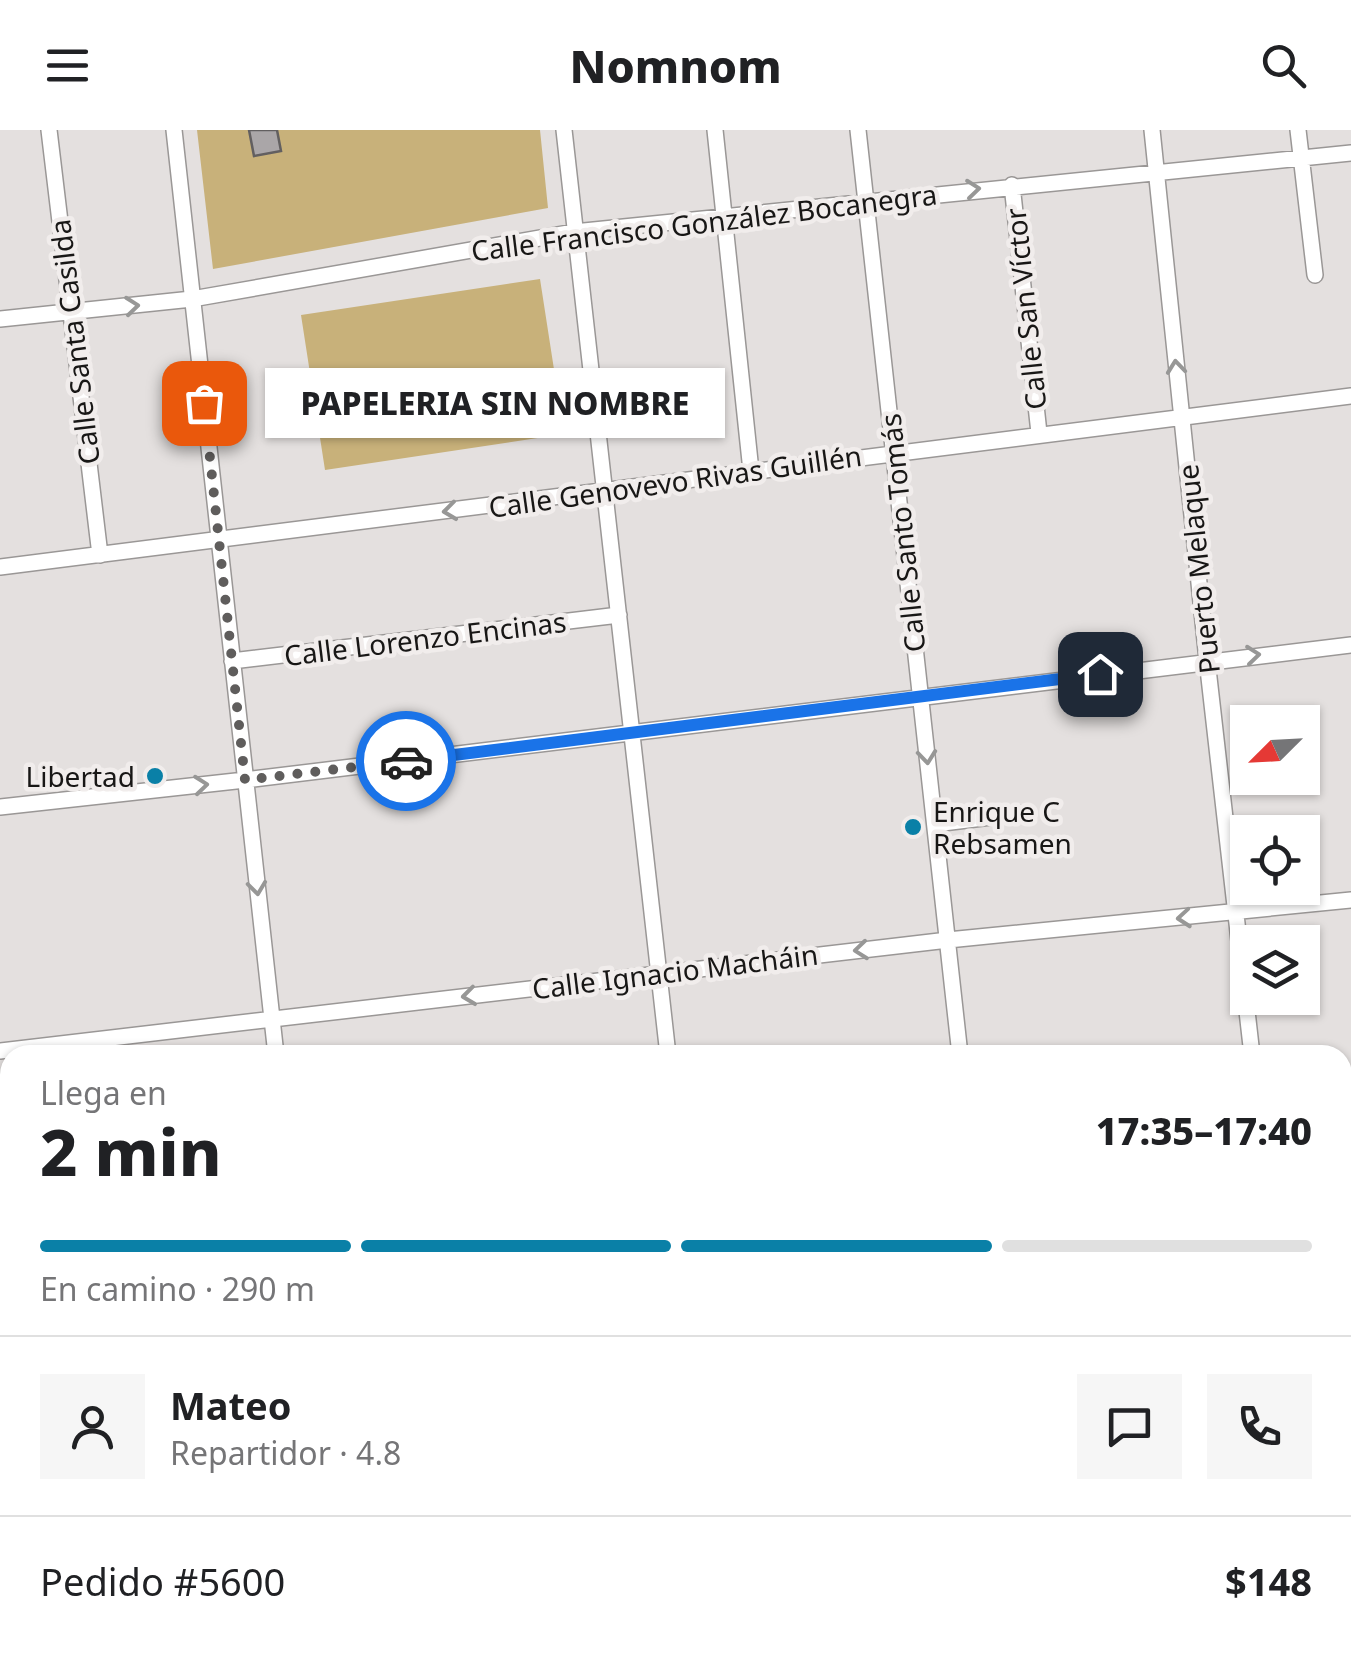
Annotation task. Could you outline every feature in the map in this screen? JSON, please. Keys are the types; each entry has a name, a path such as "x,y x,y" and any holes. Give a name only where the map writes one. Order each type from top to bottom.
{"street":[{"name":"Calle Santa Casilda","path":"48,130 100,555"},
{"path":"174,130 275,1045"},
{"path":"564,130 667,1045"},
{"path":"714,130 751,471"},
{"name":"Calle Santo Tomás","path":"858,130 959,1045"},
{"name":"Puerto Melaque","path":"1152,130 1251,1045"},
{"path":"1298,130 1315,276"},
{"name":"Calle Francisco González Bocanegra","path":"0,319 192,299 574,232 1351,153"},
{"name":"Calle San Víctor","path":"1012,185 1039,433"},
{"name":"Calle Genovevo Rivas Guillén","path":"0,567 1351,396"},
{"name":"Calle Lorenzo Encinas","path":"232,661 619,615"},
{"path":"0,806 245,780 1351,645"},
{"path":"934,824 1024,813"},
{"name":"Calle Ignacio Macháin","path":"53,1045 948,940 1351,900"}],"shaded area":[{"path":"197,130 540,130 548,208 213,269"},
{"path":"540,279 564,434 325,470 301,315"}],"building":[{"path":"249,130 277,130 281,151 254,156"}],"way so far":[{"path":"204,403 245,780 406,761"}],"place":[{"name":"PAPELERIA SIN NOMBRE","path":"204,403"},
{"name":"Libertad","path":"155,776"},
{"name":"Enrique C Rebsamen","path":"913,827"}],"route":[{"path":"406,761 1100,674"}]}
